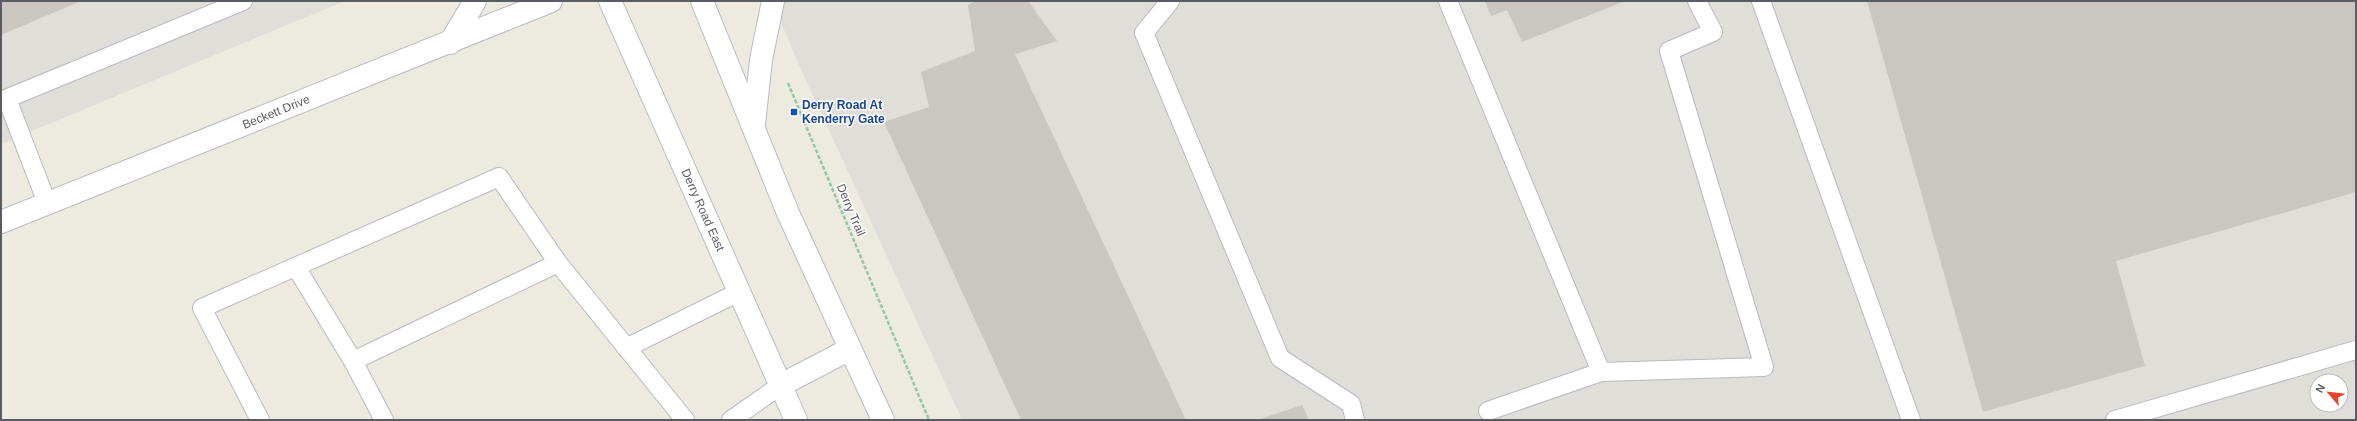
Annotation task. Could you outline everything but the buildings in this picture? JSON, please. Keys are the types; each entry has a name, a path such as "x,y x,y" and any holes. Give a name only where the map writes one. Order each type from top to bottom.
{"main road":[{"path":"450,43 475,1"},
{"name":"Beckett Drive","path":"1,222 450,43 551,1"},
{"name":"Derry Road East","path":"610,1 796,420"},
{"path":"702,1 788,213 883,420"},
{"path":"754,127 761,60 773,1"},
{"path":"781,385 850,349"}],"lane":[{"path":"47,203 4,100 243,1"},
{"path":"1170,1 1144,33 1280,358 1351,404 1355,420"},
{"path":"1448,1 1601,372"},
{"path":"1488,411 1601,372 1764,367 1669,51 1713,32 1697,1"},
{"path":"1761,1 1911,420"},
{"path":"260,420 202,308 499,178 558,263 685,420"},
{"path":"353,361 558,263"},
{"path":"296,267 353,361 384,420"},
{"path":"626,348 739,292"},
{"path":"2115,420 2356,350"},
{"path":"731,420 781,385"}],"path":[{"name":"Derry Trail","path":"786,77 929,420"}],"shaded area":[{"path":"1,1 345,1 1,144"},
{"path":"772,1 2356,1 2356,420 962,420 799,65"}],"place":[{"name":"Derry Road At Kenderry Gate","path":"794,112"}]}
